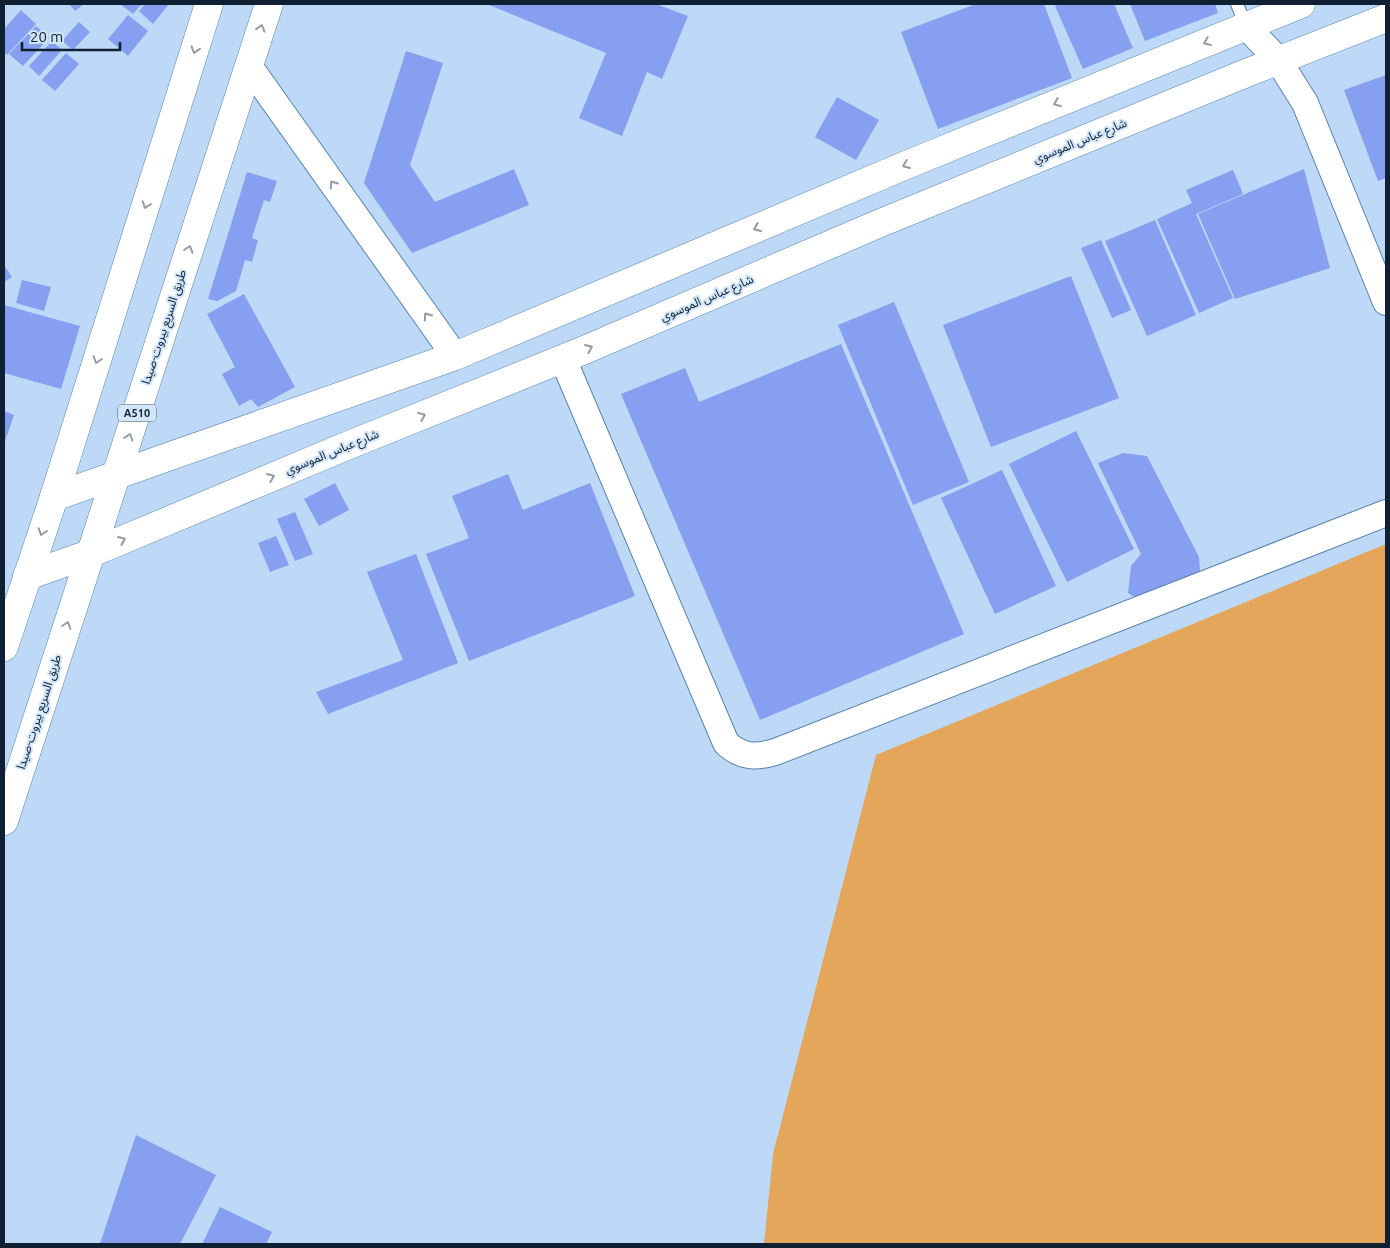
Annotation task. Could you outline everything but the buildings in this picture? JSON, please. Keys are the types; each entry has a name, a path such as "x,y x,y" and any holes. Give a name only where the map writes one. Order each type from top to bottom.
{"main road":[{"path":"6,635 54,497 209,4"},
{"name":"طريق السريع بيروت-صيدا","path":"4,821 89,554 117,474 269,4"},
{"path":"54,497 455,356 911,163 1242,15 1301,4"},
{"name":"شارع عباس الموسوي","path":"27,576 89,554 563,358 878,224 1278,60 1386,18"}],"street":[{"path":"1242,15 1278,60 1305,103 1386,302"},
{"path":"249,66 455,356"},
{"path":"563,358 715,720 726,743 736,752 749,756 774,752 1386,513"}],"shaded area":[{"path":"1386,544 1386,1244 764,1244 773,1154 876,755"}]}
